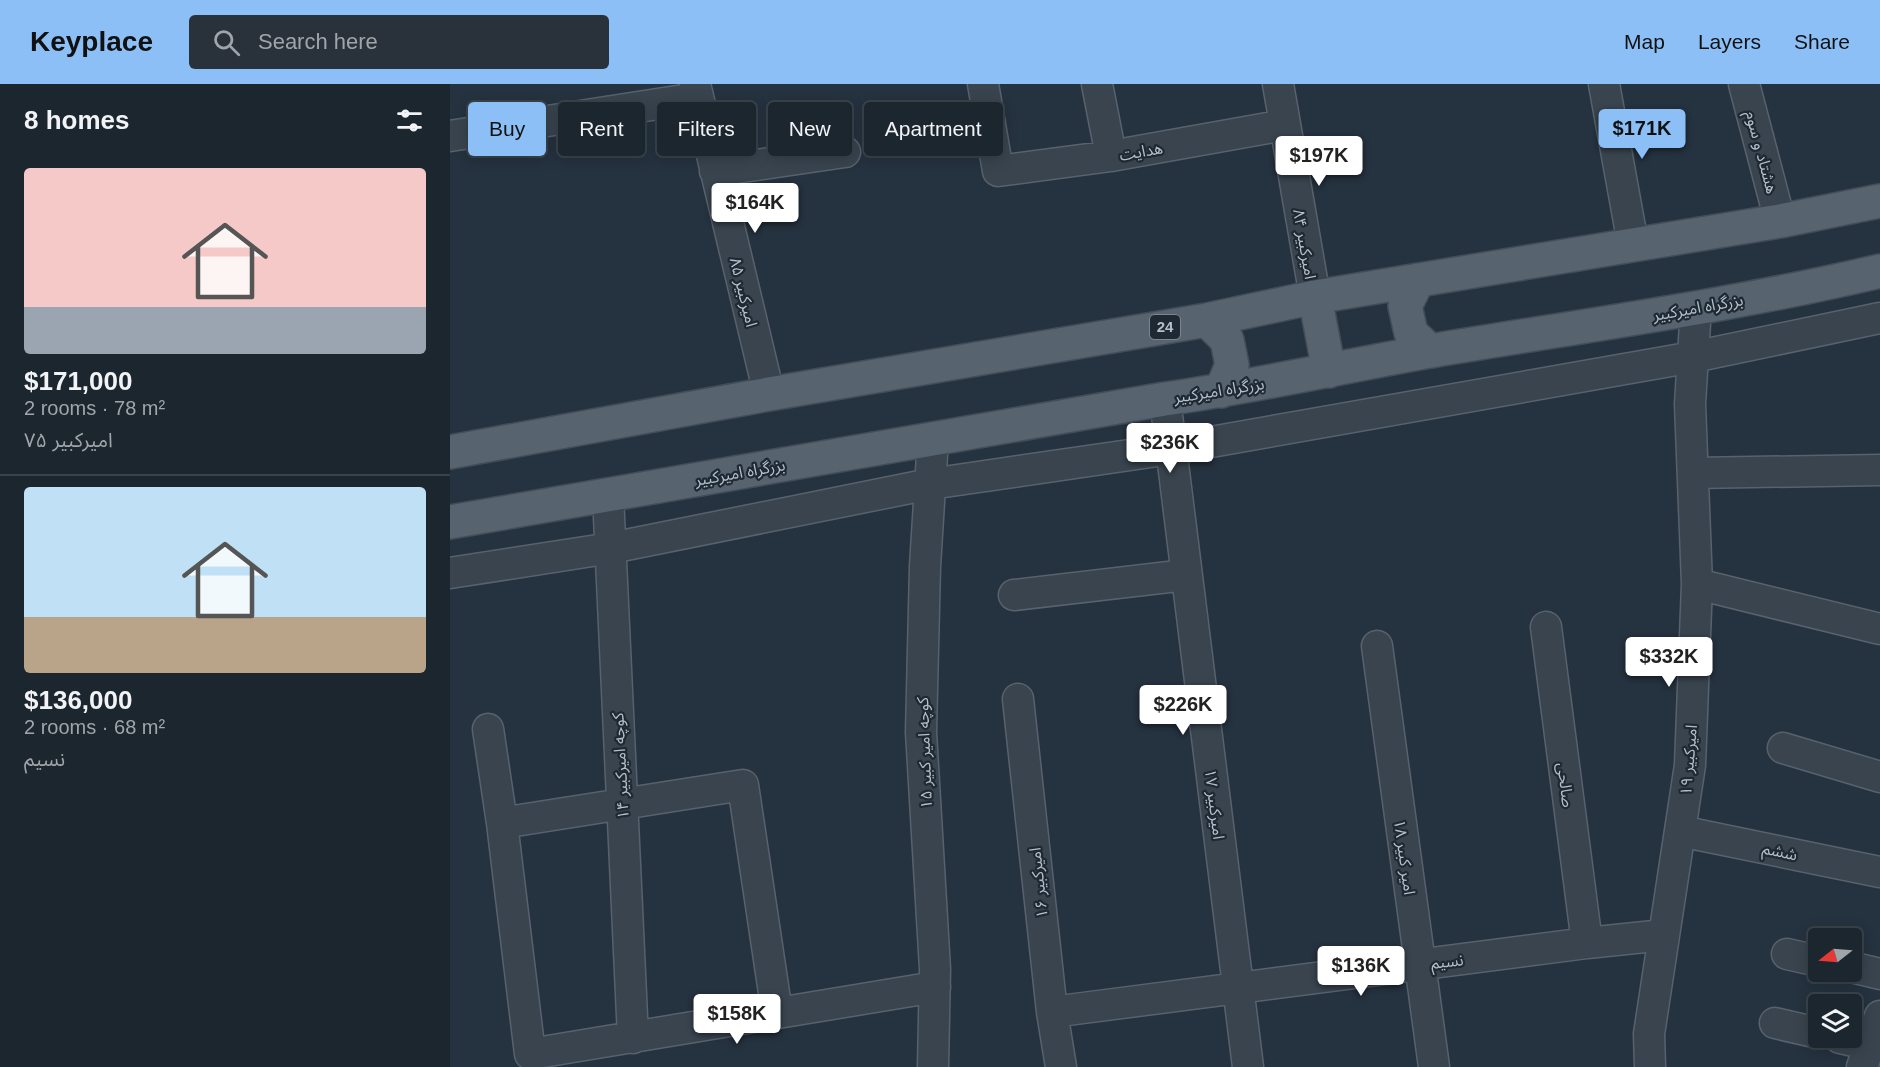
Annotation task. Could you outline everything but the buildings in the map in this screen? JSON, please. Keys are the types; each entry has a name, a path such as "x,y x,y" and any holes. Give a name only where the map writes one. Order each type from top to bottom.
{"main road":[{"name":"24","path":"450,452 769,394 1207,320 1315,297 1780,220 1880,201"},
{"name":"بزرگراه امیرکبیر","path":"450,522 1221,391 1430,351 1803,289 1880,271"},
{"path":"1418,280 1405,306 1411,333 1430,351"},
{"path":"1315,297 1329,371"},
{"path":"1207,320 1227,340 1232,365 1221,391"}],"street":[{"name":"هدایت","path":"983,84 998,171 1111,156 1284,125"},
{"path":"1097,84 1111,156"},
{"name":"امیرکبیر ۸۴","path":"1278,84 1315,297"},
{"path":"1604,84 1633,244"},
{"name":"هشتاد و سوم","path":"1744,84 1780,220"},
{"path":"450,136 696,91"},
{"name":"امیرکبیر ۸۵","path":"696,91 769,394"},
{"path":"715,171 818,156"},
{"name":"امیرکبیر ۱۹","path":"1650,1067 1649,1034 1690,765 1697,585 1690,404 1696,307"},
{"path":"450,573 610,549 930,484 1171,449 1693,357 1880,318"},
{"name":"امیرکبیر ۱۷","path":"1165,399 1248,1067"},
{"name":"کوچه امیر کبیر ۱۵","path":"933,439 925,566 921,732 935,969 933,1067"},
{"path":"1693,473 1880,470"},
{"name":"کوچه امیرکبیر ۱۴","path":"608,495 633,1038"},
{"path":"1014,595 1186,574"},
{"path":"1697,585 1880,629"},
{"name":"صالحی","path":"1546,627 1587,943"},
{"name":"امیر کبیر ۱۸","path":"1377,646 1434,1067"},
{"name":"امیرکبیر ۱۶","path":"1018,699 1052,1012 1061,1067"},
{"path":"488,729 530,1053 935,987"},
{"path":"1783,748 1880,777"},
{"path":"502,824 743,785 777,1013"},
{"name":"ششم","path":"1680,831 1880,872"},
{"name":"نسیم","path":"1052,1012 1664,935"},
{"path":"1787,954 1808,958"},
{"path":"1862,970 1880,974"},
{"path":"1866,1056 1880,1016"},
{"path":"1774,1023 1808,1031"}]}
